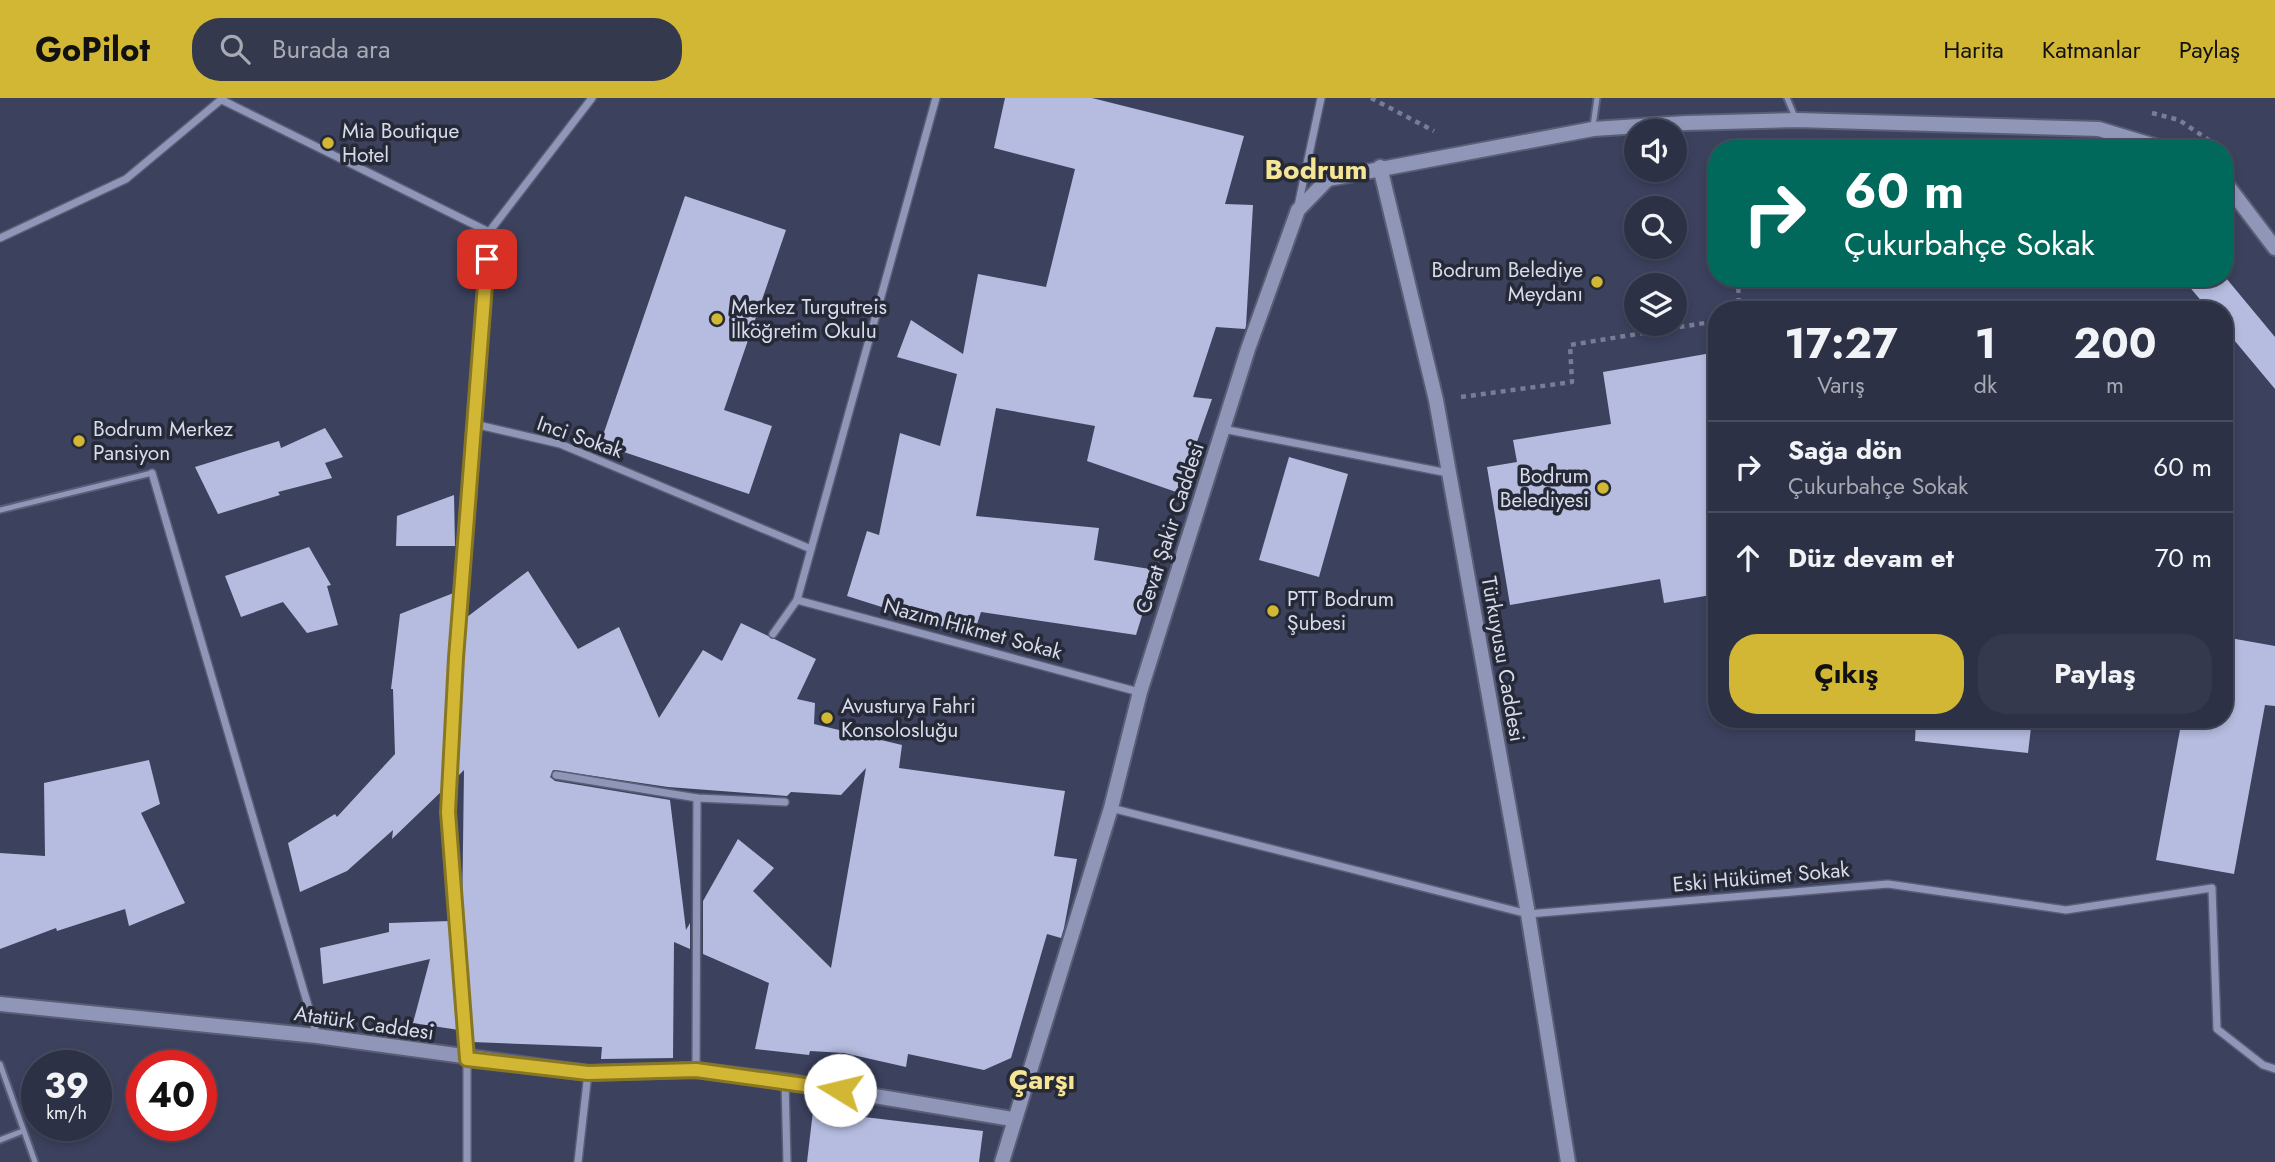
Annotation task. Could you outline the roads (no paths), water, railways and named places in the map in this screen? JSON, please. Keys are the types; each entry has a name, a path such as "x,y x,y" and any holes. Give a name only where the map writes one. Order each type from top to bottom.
{"street":[{"path":"467,1162 467,1059 448,812 456,658 489,232 593,98"},
{"path":"773,634 797,600 936,98"},
{"path":"1298,210 1321,98"},
{"path":"0,238 126,179 223,99 489,232"},
{"name":"Cevat Şakir Caddesi","path":"1002,1162 1012,1119 1111,808 1140,692 1223,429 1298,210 1328,178 1593,129 1797,120 2099,129 2135,140"},
{"name":"Türkuyusu Caddesi","path":"1380,167 1436,400 1528,914 1568,1162"},
{"path":"2233,193 2275,248"},
{"name":"Inci Sokak","path":"474,424 560,443 811,550"},
{"path":"1223,429 1448,473"},
{"path":"152,473 317,1036"},
{"name":"Nazım Hikmet Sokak","path":"797,600 1140,692"},
{"path":"556,775 697,798 785,802"},
{"path":"696,1070 697,798"},
{"name":"Eski Hükümet Sokak","path":"1111,808 1528,914 1888,884 2066,909 2212,888 2217,1029 2263,1065 2275,1069"},
{"name":"Atatürk Caddesi","path":"0,1004 317,1036 467,1059 588,1073 696,1070 785,1081 1012,1119"},
{"path":"578,1162 588,1073"},
{"path":"785,1081 787,1162"}],"lane":[{"path":"1593,129 1597,98"},
{"path":"1787,98 1797,120"},
{"path":"0,510 152,473"},
{"path":"0,1064 21,1124"},
{"path":"0,1140 21,1131"},
{"path":"27,1141 35,1162"}],"place":[{"name":"Mia Boutique Hotel","path":"328,143"},
{"name":"Bodrum Belediye Meydanı","path":"1597,282"},
{"name":"Merkez Turgutreis İlköğretim Okulu","path":"717,319"},
{"name":"Bodrum Merkez Pansiyon","path":"79,441"},
{"name":"Bodrum Belediyesi","path":"1603,488"},
{"name":"PTT Bodrum Şubesi","path":"1273,611"},
{"name":"Avusturya Fahri Konsolosluğu","path":"827,718"}],"district":[{"name":"Bodrum","path":"1316,169"},
{"name":"Çarşı","path":"1042,1079"}]}
